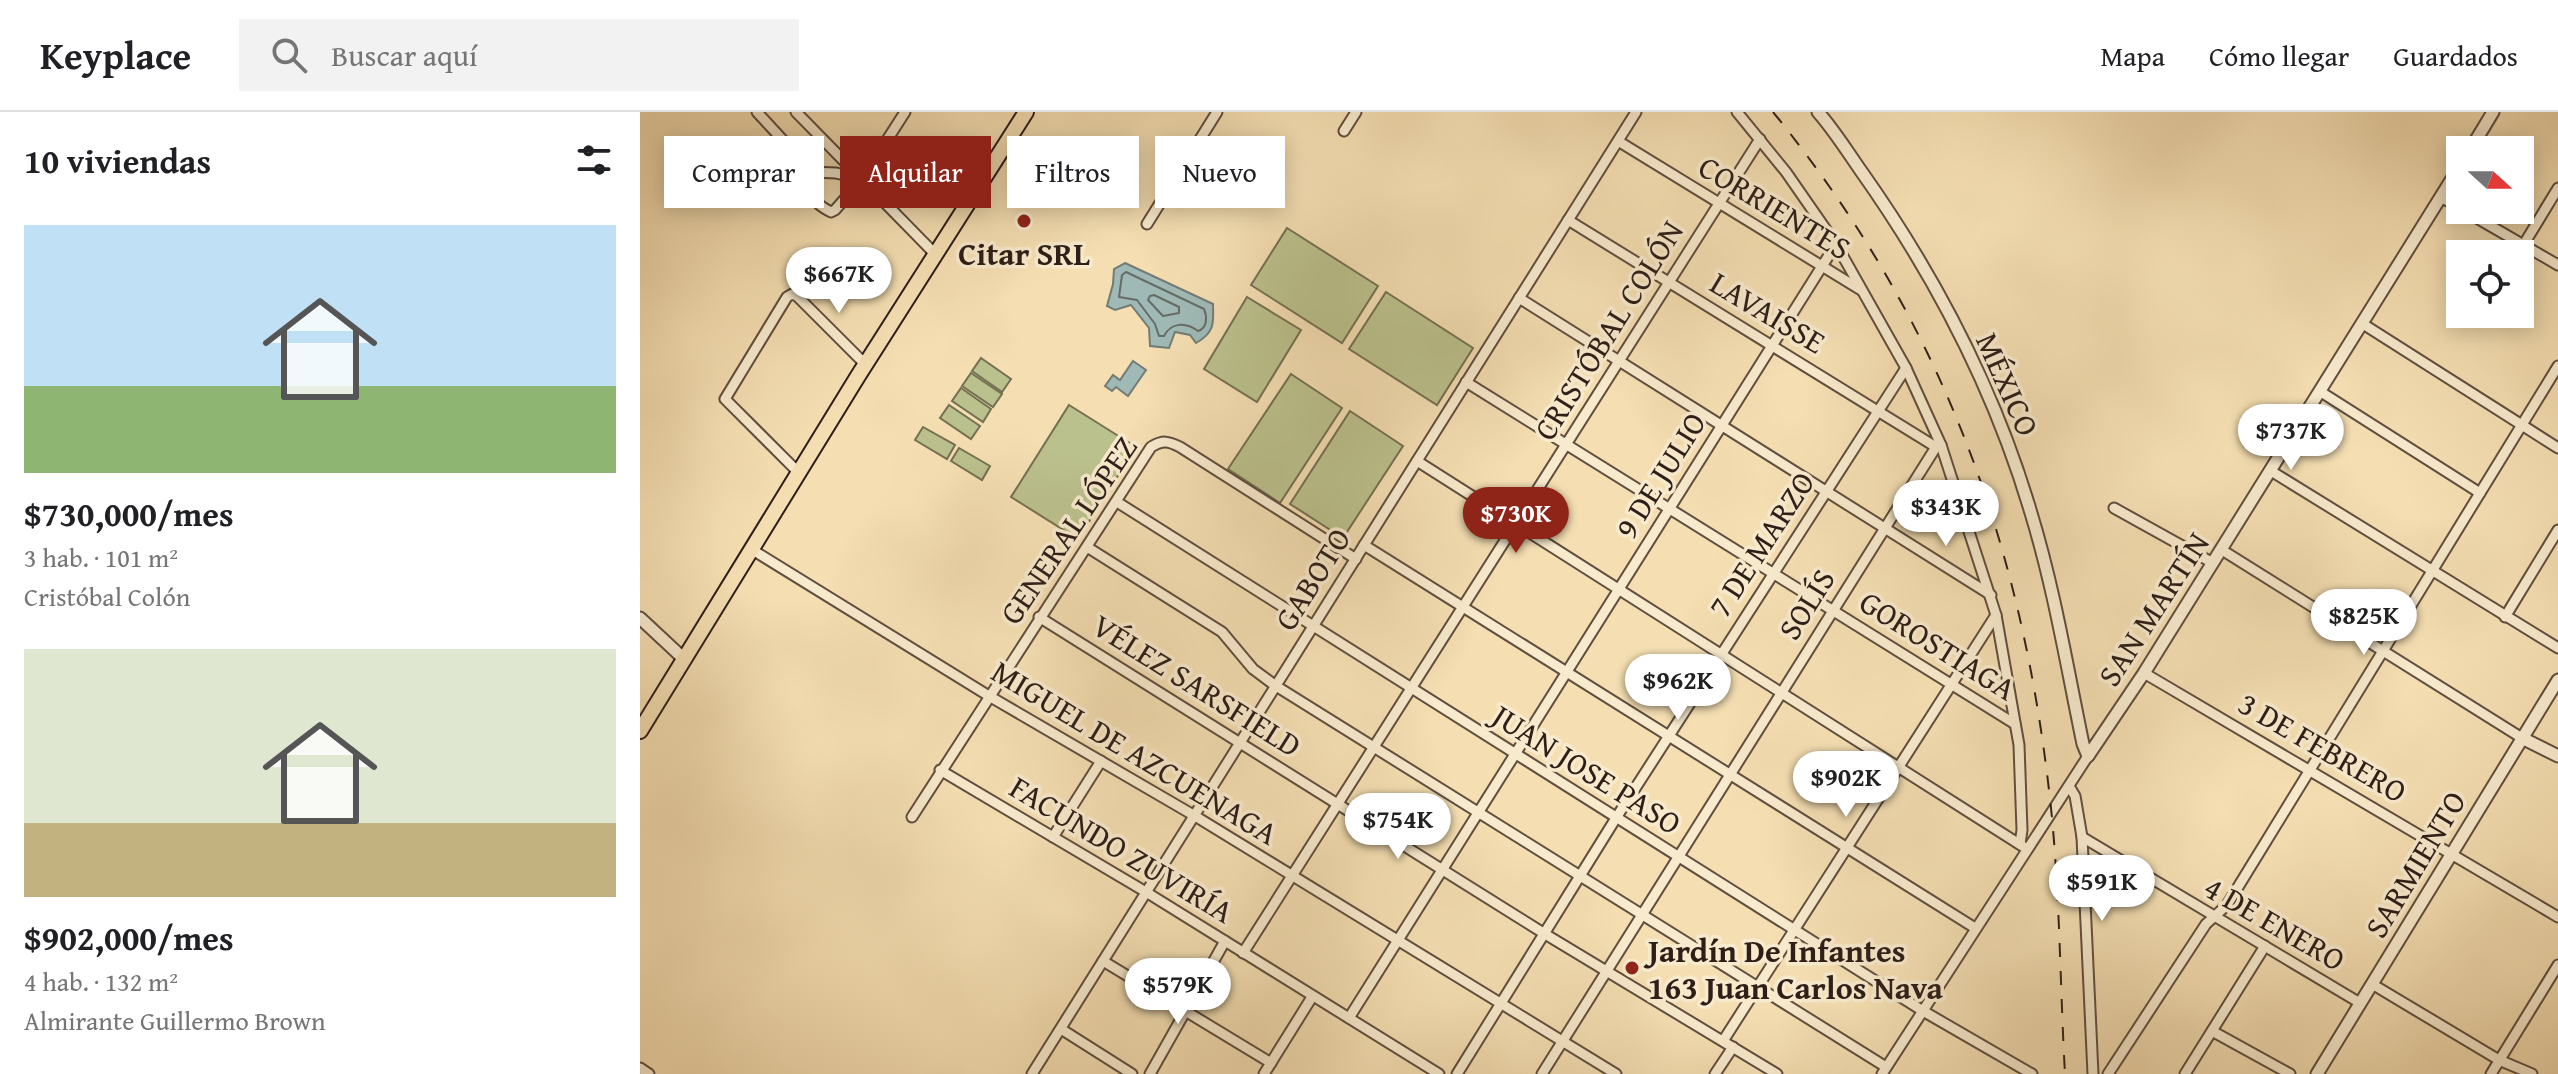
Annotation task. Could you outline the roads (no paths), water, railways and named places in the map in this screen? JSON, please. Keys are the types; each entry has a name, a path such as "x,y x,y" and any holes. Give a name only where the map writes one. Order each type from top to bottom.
{"main road":[{"path":"640,731 865,364 1026,112"}],"street":[{"path":"757,112 779,136"},
{"path":"796,112 840,157"},
{"path":"890,136 905,112"},
{"path":"1147,224 1217,112"},
{"path":"1344,131 1356,112"},
{"name":"GABOTO","path":"1032,1074 1636,112"},
{"path":"1737,112 1836,244 1906,368 1939,446 1996,615 2015,724 2023,846"},
{"name":"MÉXICO","path":"1818,112 1892,216 1935,288 1980,377 2032,515 2088,756"},
{"path":"2478,136 2493,112"},
{"name":"CRISTÓBAL COLÓN","path":"1243,953 1760,139"},
{"name":"CORRIENTES","path":"1618,141 1864,291"},
{"path":"2526,240 2558,188"},
{"name":"SAN MARTÍN","path":"1884,1070 1975,928 2023,846 2069,786 2144,673 2446,189"},
{"path":"2441,197 2446,200"},
{"path":"890,208 936,255"},
{"name":"LAVAISSE","path":"1568,220 1939,446"},
{"path":"2489,224 2517,240"},
{"name":"9 DE JULIO","path":"1349,1018 1836,244"},
{"path":"2534,250 2558,265"},
{"path":"798,472 725,399 787,297 792,294 865,364"},
{"path":"1519,298 1991,595"},
{"path":"2363,324 2558,448"},
{"path":"2108,1074 2206,924 2227,905 2386,651 2558,366"},
{"name":"7 DE MARZO","path":"1457,1074 1616,818 1906,368"},
{"name":"GOROSTIAGA","path":"1466,382 2015,724"},
{"path":"2321,392 2480,493"},
{"name":"GENERAL LÓPEZ","path":"912,817 1151,447 1161,441 1169,441 1356,559"},
{"name":"SOLÍS","path":"1542,1074 1939,446"},
{"path":"1417,461 2023,846"},
{"path":"2271,471 2558,648"},
{"name":"JUAN JOSE PASO","path":"1117,502 1923,1011 2032,1074"},
{"path":"2114,508 2213,563"},
{"path":"2505,617 2558,530"},
{"path":"1364,545 1975,928"},
{"path":"1087,547 1222,632 1253,669 1276,686 1758,987 1884,1070"},
{"name":"MIGUEL DE AZCUENAGA","path":"751,549 1616,1074"},
{"path":"2222,550 2522,738 2558,756"},
{"path":"1715,1074 1758,987 1996,615"},
{"name":"VÉLEZ SARSFIELD","path":"1039,617 1545,934 1777,1074"},
{"path":"640,618 684,659"},
{"name":"3 DE FEBRERO","path":"2144,673 2558,917"},
{"name":"SARMIENTO","path":"2317,1074 2558,680"},
{"path":"1053,837 1101,761"},
{"name":"FACUNDO ZUVIRÍA","path":"940,770 1146,892 1439,1074"},
{"path":"2069,786 2075,796 2082,837 2093,1074"},
{"name":"4 DE ENERO","path":"2082,837 2360,1003"},
{"path":"1150,1074 1225,941"},
{"path":"2185,1074 2265,946"},
{"path":"1103,961 1271,1063"},
{"path":"2491,1074 2558,965"},
{"name":"4 DE ENERO","path":"2372,984 2499,1060 2532,1074"},
{"path":"1264,1074 1312,997"},
{"path":"1061,1029 1132,1074"},
{"path":"2212,1031 2290,1074"},
{"path":"640,1068 649,1074"}],"water":[{"path":"1125,263 1213,304 1210,332 1196,343 1190,335 1175,332 1169,348 1150,346 1149,328 1131,305 1115,310 1107,306 1114,269"},
{"path":"1133,361 1146,370 1128,396 1116,387 1112,391 1105,386 1113,375 1120,380"}],"railway":[{"path":"1773,112 1832,191 1884,271 1928,354 1965,439 1995,527 2020,617 2038,711 2051,808 2065,1074"}],"place":[{"name":"Citar SRL","path":"1024,221"},
{"name":"Jardín De Infantes 163 Juan Carlos Nava","path":"1632,968"}]}
